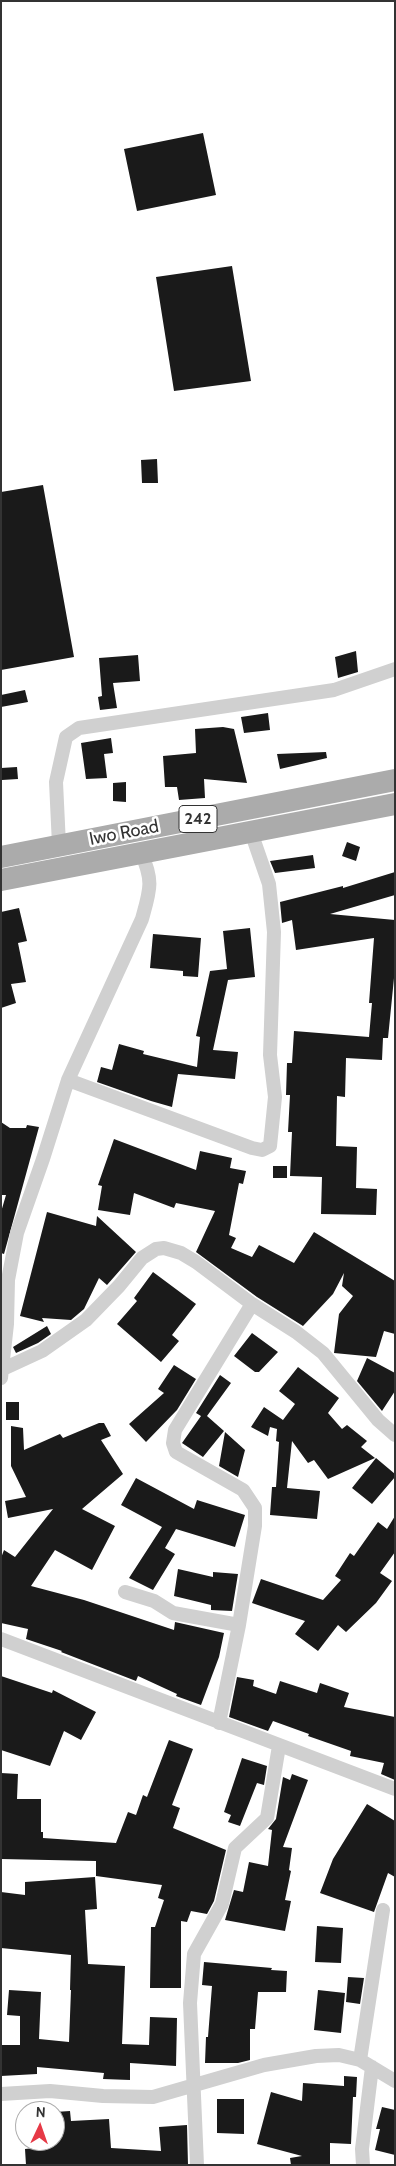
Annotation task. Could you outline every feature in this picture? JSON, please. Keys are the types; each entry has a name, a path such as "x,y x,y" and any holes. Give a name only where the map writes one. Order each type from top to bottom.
{"main road":[{"name":"Iwo Road","path":"1,857 395,780"},
{"name":"Iwo Road","path":"1,880 395,804"}],"street":[{"path":"59,845 56,782 66,737 79,728 334,690 395,669"},
{"path":"68,1080 243,1145 262,1150 270,1146 275,1097 270,1055 274,932 269,884 250,832"},
{"path":"2,1373 8,1280 17,1233 44,1159 68,1080 142,919 150,892 150,872 141,853"},
{"path":"2,1373 42,1351 86,1320 120,1286 142,1258 156,1248 170,1249 181,1253 252,1304 296,1332 323,1353 378,1420 395,1435"},
{"path":"219,1724 239,1625 254,1526 254,1508 243,1490 176,1452 173,1442 175,1430 252,1304"},
{"path":"125,1592 154,1601 173,1612 239,1625"},
{"path":"1,1639 219,1724 395,1789"},
{"path":"197,2165 190,2003 194,1954 222,1904 235,1848 267,1818 278,1746"},
{"path":"360,2060 383,1910"},
{"path":"1,2094 50,2091 103,2096 153,2097 264,2065 316,2056 339,2056 360,2060 395,2081"},
{"path":"363,2165 362,2149 372,2067"}],"building":[{"path":"203,133 216,195 137,211 124,149"},
{"path":"232,266 251,381 174,391 156,277"},
{"path":"157,459 158,483 142,483 141,460"},
{"path":"43,485 74,657 1,670 1,492"},
{"path":"356,651 358,672 338,678 335,657"},
{"path":"138,655 140,681 113,683 117,708 100,710 98,697 102,696 99,658"},
{"path":"25,690 28,702 1,707 1,695"},
{"path":"268,713 270,730 244,733 241,717"},
{"path":"223,727 234,729 247,783 204,779 205,798 179,800 177,787 165,787 163,756 196,753 195,729"},
{"path":"111,738 113,753 104,754 107,778 86,779 81,743"},
{"path":"326,752 327,758 280,769 277,754"},
{"path":"17,767 18,779 2,780 1,768"},
{"path":"126,782 126,802 113,801 113,783"},
{"path":"347,842 360,847 356,861 342,856"},
{"path":"313,855 315,868 275,873 270,861"},
{"path":"395,872 395,895 330,914 395,920 395,968 388,1038 383,1038 382,1060 346,1058 345,1097 337,1096 336,1146 357,1147 356,1188 377,1189 376,1215 321,1214 322,1177 290,1176 292,1132 288,1132 290,1095 286,1095 287,1063 292,1063 294,1031 369,1037 372,1003 369,1003 374,938 296,950 292,920 282,923 280,902 343,886 343,888"},
{"path":"19,908 27,941 18,943 26,982 11,984 16,1003 1,1008 1,912"},
{"path":"250,928 255,977 228,980 213,1050 238,1052 235,1079 178,1074 172,1107 97,1082 101,1067 112,1070 119,1044 144,1051 143,1054 197,1067 200,1037 196,1036 210,971 227,969 223,931"},
{"path":"153,934 201,938 198,977 183,976 183,971 150,968"},
{"path":"1,1122 10,1128 26,1128 27,1125 39,1127 4,1254 1,1253 1,1212 6,1195 1,1195"},
{"path":"114,1139 196,1170 200,1151 232,1158 230,1168 246,1171 243,1184 239,1183 229,1235 236,1238 231,1248 252,1257 259,1245 294,1263 314,1232 395,1281 395,1334 384,1331 376,1357 334,1353 339,1314 353,1296 342,1286 344,1273 333,1294 303,1326 257,1297 196,1252 215,1211 176,1203 174,1208 134,1193 130,1215 98,1210 102,1186 98,1185"},
{"path":"273,1166 287,1166 287,1178 273,1178"},
{"path":"47,1212 96,1226 97,1216 136,1252 107,1285 99,1278 84,1309 71,1320 42,1318 44,1322 20,1316"},
{"path":"153,1272 196,1304 172,1335 179,1341 161,1362 117,1324 137,1301 134,1298"},
{"path":"47,1326 51,1334 38,1343 16,1353 13,1347"},
{"path":"252,1333 278,1352 259,1372 255,1372 234,1356"},
{"path":"367,1358 395,1373 395,1391 382,1411 357,1381"},
{"path":"174,1365 196,1379 177,1410 146,1442 129,1424 164,1393 158,1389"},
{"path":"298,1367 339,1398 328,1413 342,1429 347,1425 367,1441 361,1447 375,1458 328,1479 314,1460 308,1463 292,1441 287,1488 320,1491 317,1519 270,1515 272,1487 276,1487 279,1442 276,1441 277,1429 270,1427 268,1436 251,1427 264,1407 283,1420 295,1404 279,1391"},
{"path":"220,1375 231,1383 207,1416 224,1431 203,1457 182,1443 201,1416 196,1413"},
{"path":"6,1402 19,1402 19,1420 6,1420"},
{"path":"99,1423 104,1423 111,1436 101,1440 123,1474 82,1509 115,1526 92,1570 55,1550 31,1586 84,1600 174,1630 175,1622 224,1633 219,1657 201,1705 176,1696 177,1694 138,1676 136,1681 62,1651 26,1639 28,1629 1,1623 1,1558 4,1550 15,1557 53,1509 8,1518 5,1501 26,1497 11,1466 11,1426 23,1428 24,1450 60,1434 63,1438"},
{"path":"225,1432 245,1450 238,1477 219,1466"},
{"path":"376,1458 395,1474 395,1477 372,1504 352,1488"},
{"path":"136,1478 194,1509 197,1500 245,1515 235,1547 176,1529 165,1548 175,1554 153,1590 129,1578 162,1527 121,1505"},
{"path":"395,1516 395,1552 380,1573 392,1581 376,1603 346,1632 338,1625 318,1651 295,1634 305,1621 252,1603 261,1579 323,1600 341,1580 335,1576 350,1553 354,1556 378,1522 387,1529"},
{"path":"178,1569 213,1577 213,1572 238,1574 232,1611 211,1610 211,1605 174,1596"},
{"path":"1,1676 52,1693 53,1690 96,1712 81,1740 64,1731 50,1766 1,1750"},
{"path":"237,1677 254,1680 253,1686 276,1694 280,1681 317,1693 320,1683 349,1693 344,1707 395,1717 395,1780 381,1774 384,1763 350,1756 351,1751 308,1736 309,1734 273,1721 268,1731 229,1717"},
{"path":"169,1740 193,1749 172,1805 180,1808 173,1828 226,1850 214,1901 207,1914 191,1911 187,1922 181,1921 181,1988 150,1988 151,1927 155,1927 164,1900 158,1898 162,1885 96,1876 96,1861 1,1859 1,1773 18,1774 17,1799 41,1799 41,1832 43,1832 43,1838 116,1843 128,1812 136,1815 143,1795 147,1797"},
{"path":"242,1758 267,1766 264,1785 257,1783 240,1826 228,1822 231,1815 224,1812"},
{"path":"292,1774 308,1780 283,1847 292,1848 289,1870 291,1871 285,1900 291,1901 285,1931 225,1920 234,1890 243,1892 249,1862 268,1866 272,1830 268,1829 276,1819 283,1777 290,1780"},
{"path":"367,1804 395,1821 395,1877 388,1873 374,1912 320,1893 333,1859"},
{"path":"95,1877 97,1909 85,1910 88,1964 125,1966 122,2044 149,2045 150,2017 177,2018 176,2066 130,2063 130,2080 103,2079 104,2073 37,2067 37,2074 1,2076 1,2045 20,2045 20,2016 7,2015 9,1990 41,1992 39,2039 69,2042 71,1955 1,1948 1,1892 25,1895 25,1882"},
{"path":"317,1926 343,1928 341,1963 315,1962"},
{"path":"204,1962 287,1971 286,1992 258,1992 255,2029 250,2029 250,2060 238,2063 205,2063 212,1986 202,1985"},
{"path":"348,1977 364,1978 360,2004 346,2002"},
{"path":"318,1990 345,1993 341,2033 314,2030"},
{"path":"344,2076 357,2077 356,2097 353,2097 351,2144 330,2143 330,2165 291,2165 290,2158 302,2156 257,2144 271,2092 302,2101 303,2083 344,2086"},
{"path":"217,2099 244,2099 244,2134 217,2133"},
{"path":"382,2107 395,2110 395,2155 375,2150 380,2129 376,2129"},
{"path":"65,2111 70,2111 71,2121 109,2119 111,2148 161,2151 159,2127 187,2125 188,2165 26,2165 25,2151 65,2151"}]}
